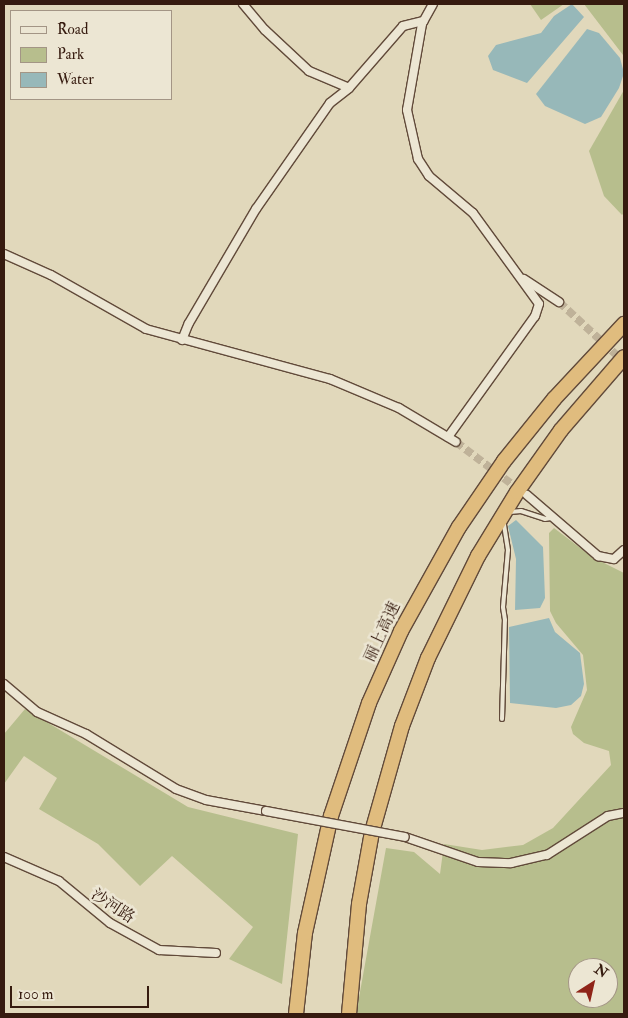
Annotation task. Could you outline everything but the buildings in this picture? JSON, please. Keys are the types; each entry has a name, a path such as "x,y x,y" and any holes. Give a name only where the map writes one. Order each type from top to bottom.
{"highway":[{"name":"丽上高速","path":"296,1014 305,933 331,816 355,741 401,631 459,526 504,461 554,399 624,324"},
{"path":"349,1014 356,922 372,832 402,726 428,658 478,556 517,492 561,430 624,356"}],"street":[{"path":"244,4 265,30 309,71 349,88"},
{"path":"433,4 423,21 408,110 418,159 429,176 473,213 539,304 535,316 448,437"},
{"path":"182,340 189,323 256,208 299,144 330,103 349,88 403,26 423,21"},
{"path":"4,254 51,275 133,323 182,340 277,362 330,379 399,408 456,442"},
{"path":"518,275 559,302"},
{"path":"527,495 551,518 601,558 614,559 624,550"},
{"path":"4,684 37,712 77,729 181,791 206,800 405,837 478,862 512,863 547,855 608,816 624,812"},
{"name":"沙河路","path":"4,857 59,881 106,920 159,950 216,953"}],"lane":[{"path":"502,719 505,620 502,607 508,550 504,519 518,510 545,519 551,518"}],"green space":[{"path":"530,4 564,4 541,20"},
{"path":"584,4 624,4 624,57 623,55"},
{"path":"624,90 624,213 622,215 604,196 589,151"},
{"path":"554,528 592,557 624,573 624,1014 356,1014 386,848 414,852 440,874 444,844 482,850 523,845 553,828 611,765 609,751 584,743 573,734 571,727 587,690 583,655 556,623 550,611 549,533"},
{"path":"25,709 188,807 298,834 282,984 229,959 253,927 172,856 140,886 98,844 39,809 57,778 24,756 4,784 4,734"}],"water":[{"path":"572,4 584,17 527,83 493,70 488,56 496,45 541,33 554,16"},
{"path":"587,29 599,33 620,58 624,73 619,88 601,117 585,124 545,106 536,94"},
{"path":"516,520 543,547 545,598 540,608 515,610 516,559 508,526"},
{"path":"549,618 555,632 580,653 584,684 581,696 571,705 556,708 510,703 509,627"}],"tunnel":[{"path":"559,302 624,362"},
{"path":"456,442 521,491"}]}
